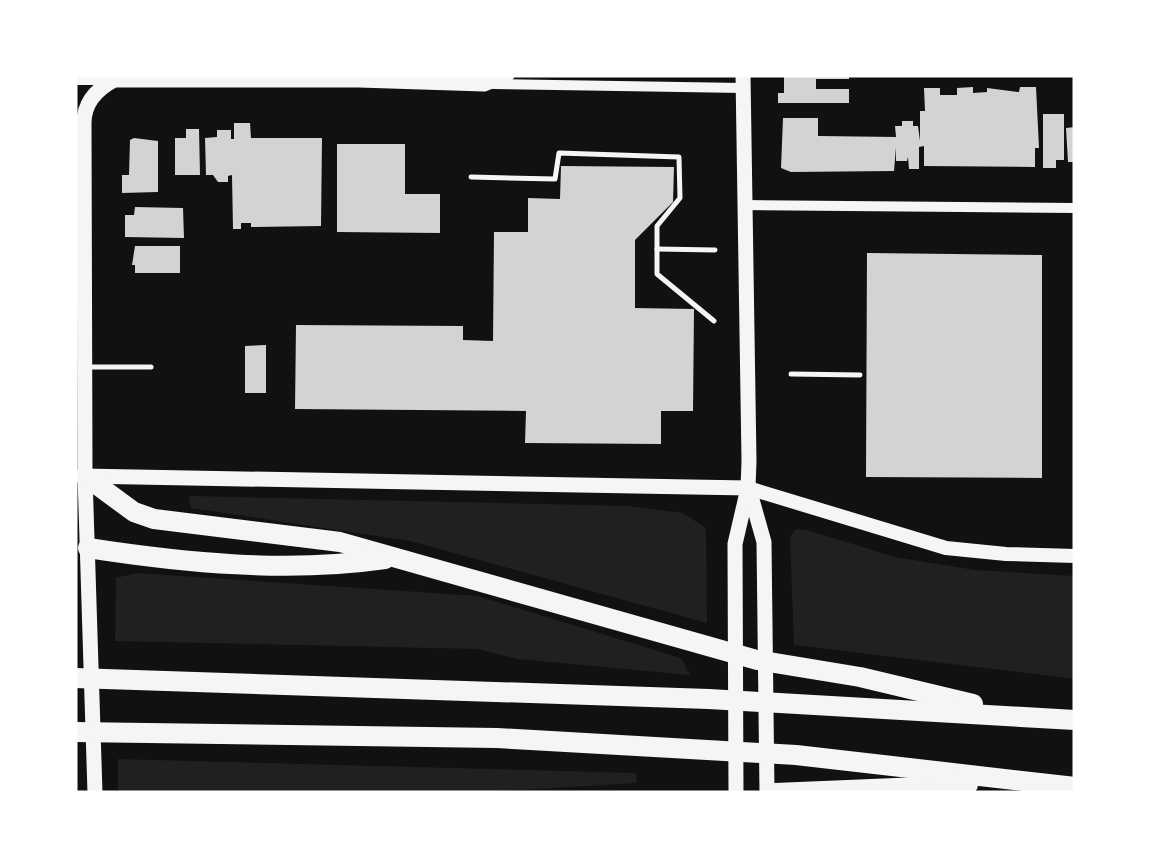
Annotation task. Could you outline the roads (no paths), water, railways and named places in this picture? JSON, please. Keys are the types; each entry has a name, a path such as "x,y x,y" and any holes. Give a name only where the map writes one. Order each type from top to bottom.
{"highway":[{"path":"80,476 134,512 154,519 340,542 708,648 796,668 860,677 1014,714"},
{"path":"81,546 250,565 328,567 392,558"},
{"path":"75,678 708,699 1068,719"},
{"path":"75,732 497,738 796,755 1075,787"},
{"path":"775,793 1029,783"}],"main road":[{"path":"96,793 81,546 84,113 98,90 114,80 359,77 484,84 507,75"},
{"path":"736,793 735,544 748,488 743,82"},
{"path":"80,476 748,488"},
{"path":"748,488 764,542 767,793"},
{"path":"75,747 90,700"}],"street":[{"path":"75,80 114,80"},
{"path":"484,84 743,82"},
{"path":"745,205 1075,208"},
{"path":"748,488 946,548 1075,556"}],"lane":[{"path":"85,367 152,367"}]}
